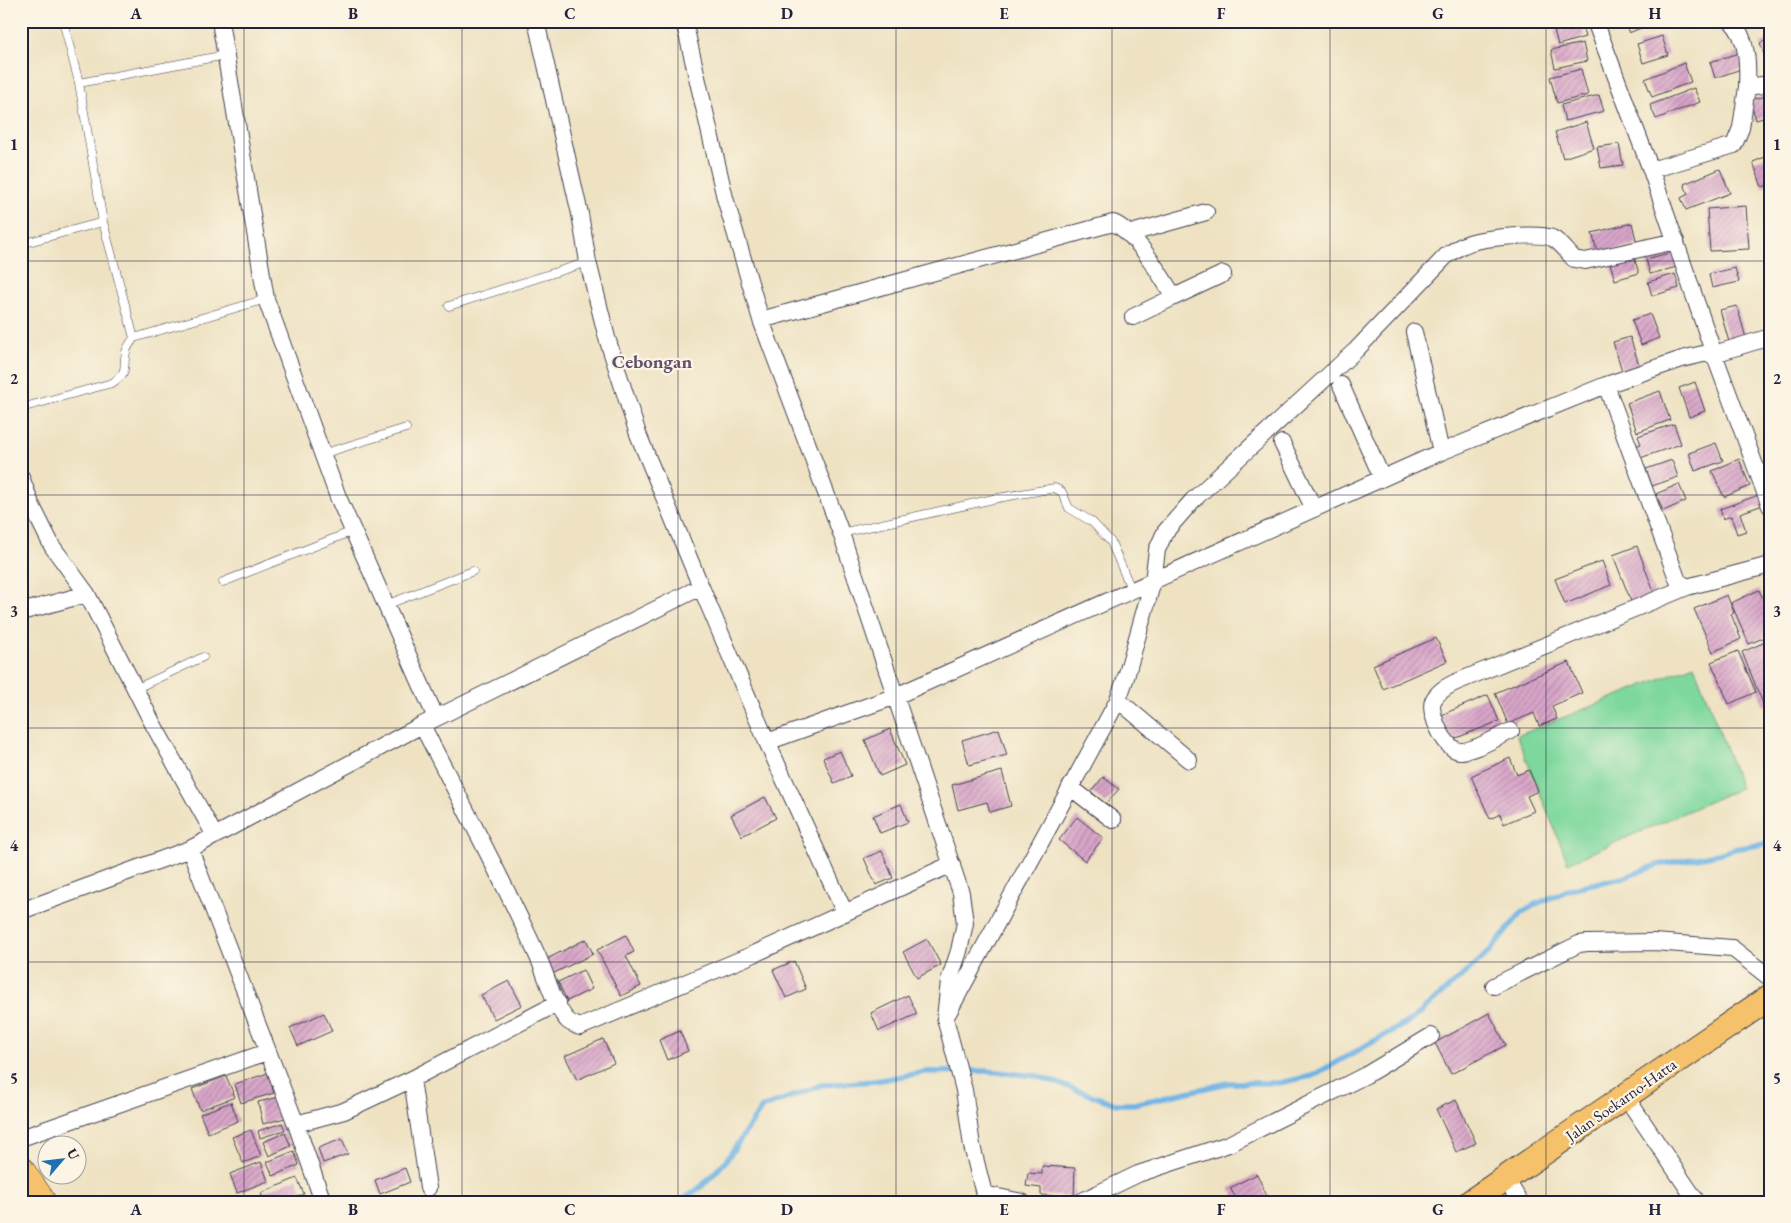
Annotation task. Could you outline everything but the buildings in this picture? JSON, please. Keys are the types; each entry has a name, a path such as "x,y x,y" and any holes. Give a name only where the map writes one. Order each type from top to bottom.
{"highway":[{"path":"21,1171 42,1202"}],"main road":[{"name":"Jalan Soekarno-Hatta","path":"1471,1202 1770,997"}],"street":[{"path":"220,21 266,299 338,497 386,605 429,722 567,1020 573,1025 580,1027 845,913 952,864"},
{"path":"536,21 580,214 588,262 607,338 638,434 767,742 845,913"},
{"path":"684,21 725,198 761,320 841,533 961,893 965,923 959,952 949,981 946,1018 958,1062 972,1146 985,1198 1022,1202"},
{"path":"1595,21 1651,170 1714,354 1770,506"},
{"path":"1651,170 1734,145 1741,128 1747,87 1748,62 1742,38 1731,21"},
{"path":"1747,87 1770,84"},
{"path":"1128,234 1206,212"},
{"path":"761,320 1113,224 1122,227 1150,258 1174,297"},
{"path":"946,1018 1118,700 1153,581 1157,550 1165,532 1193,500 1356,350 1448,255 1464,244 1479,240 1532,235 1550,237 1558,241 1574,259 1585,260 1676,241"},
{"path":"1133,317 1223,274"},
{"path":"1414,332 1441,452"},
{"path":"767,742 896,696 1441,452 1606,385 1682,359 1703,354 1714,354 1770,337"},
{"path":"1341,385 1382,478"},
{"path":"1606,385 1678,581 1687,588"},
{"path":"1282,443 1314,509"},
{"path":"21,477 31,504 52,546 87,594 184,783 215,836"},
{"path":"1511,731 1462,752 1451,748 1444,740 1438,730 1432,705 1444,689 1454,683 1687,588 1770,565"},
{"path":"21,911 190,849 429,722 701,587"},
{"path":"21,612 87,594"},
{"path":"1118,700 1190,760"},
{"path":"1070,787 1113,820"},
{"path":"190,849 296,1124 322,1202"},
{"path":"1494,986 1579,944 1587,942 1654,942 1732,948 1770,978"},
{"path":"296,1124 344,1111 412,1079 558,1003"},
{"path":"1080,1202 1138,1174 1229,1144 1359,1079 1431,1036"},
{"path":"21,1138 267,1052"},
{"path":"412,1079 428,1188"},
{"path":"1626,1097 1697,1202"},
{"path":"1506,1179 1520,1202"}],"lane":[{"path":"63,21 80,83 103,222 134,338"},
{"path":"80,83 226,55"},
{"path":"21,244 103,222"},
{"path":"449,306 588,262"},
{"path":"21,408 112,383 122,376 126,365 126,351 134,338 266,299"},
{"path":"322,454 406,428"},
{"path":"841,533 998,498 1055,488 1062,492 1070,508 1092,522 1111,542 1132,591"},
{"path":"223,582 353,531"},
{"path":"386,605 473,571"},
{"path":"135,689 204,657"}],"green space":[{"path":"1694,665 1741,788 1568,863 1517,736"}],"waterway":[{"path":"680,1202 702,1186 725,1162 762,1108 821,1085 875,1081 925,1072 987,1071 1037,1076 1116,1104 1134,1104 1228,1083 1279,1083 1312,1076 1412,1020 1489,952 1522,912 1536,904 1573,888 1626,877 1657,865 1770,843"}],"district":[{"name":"Cebongan","path":"652,361"}]}
